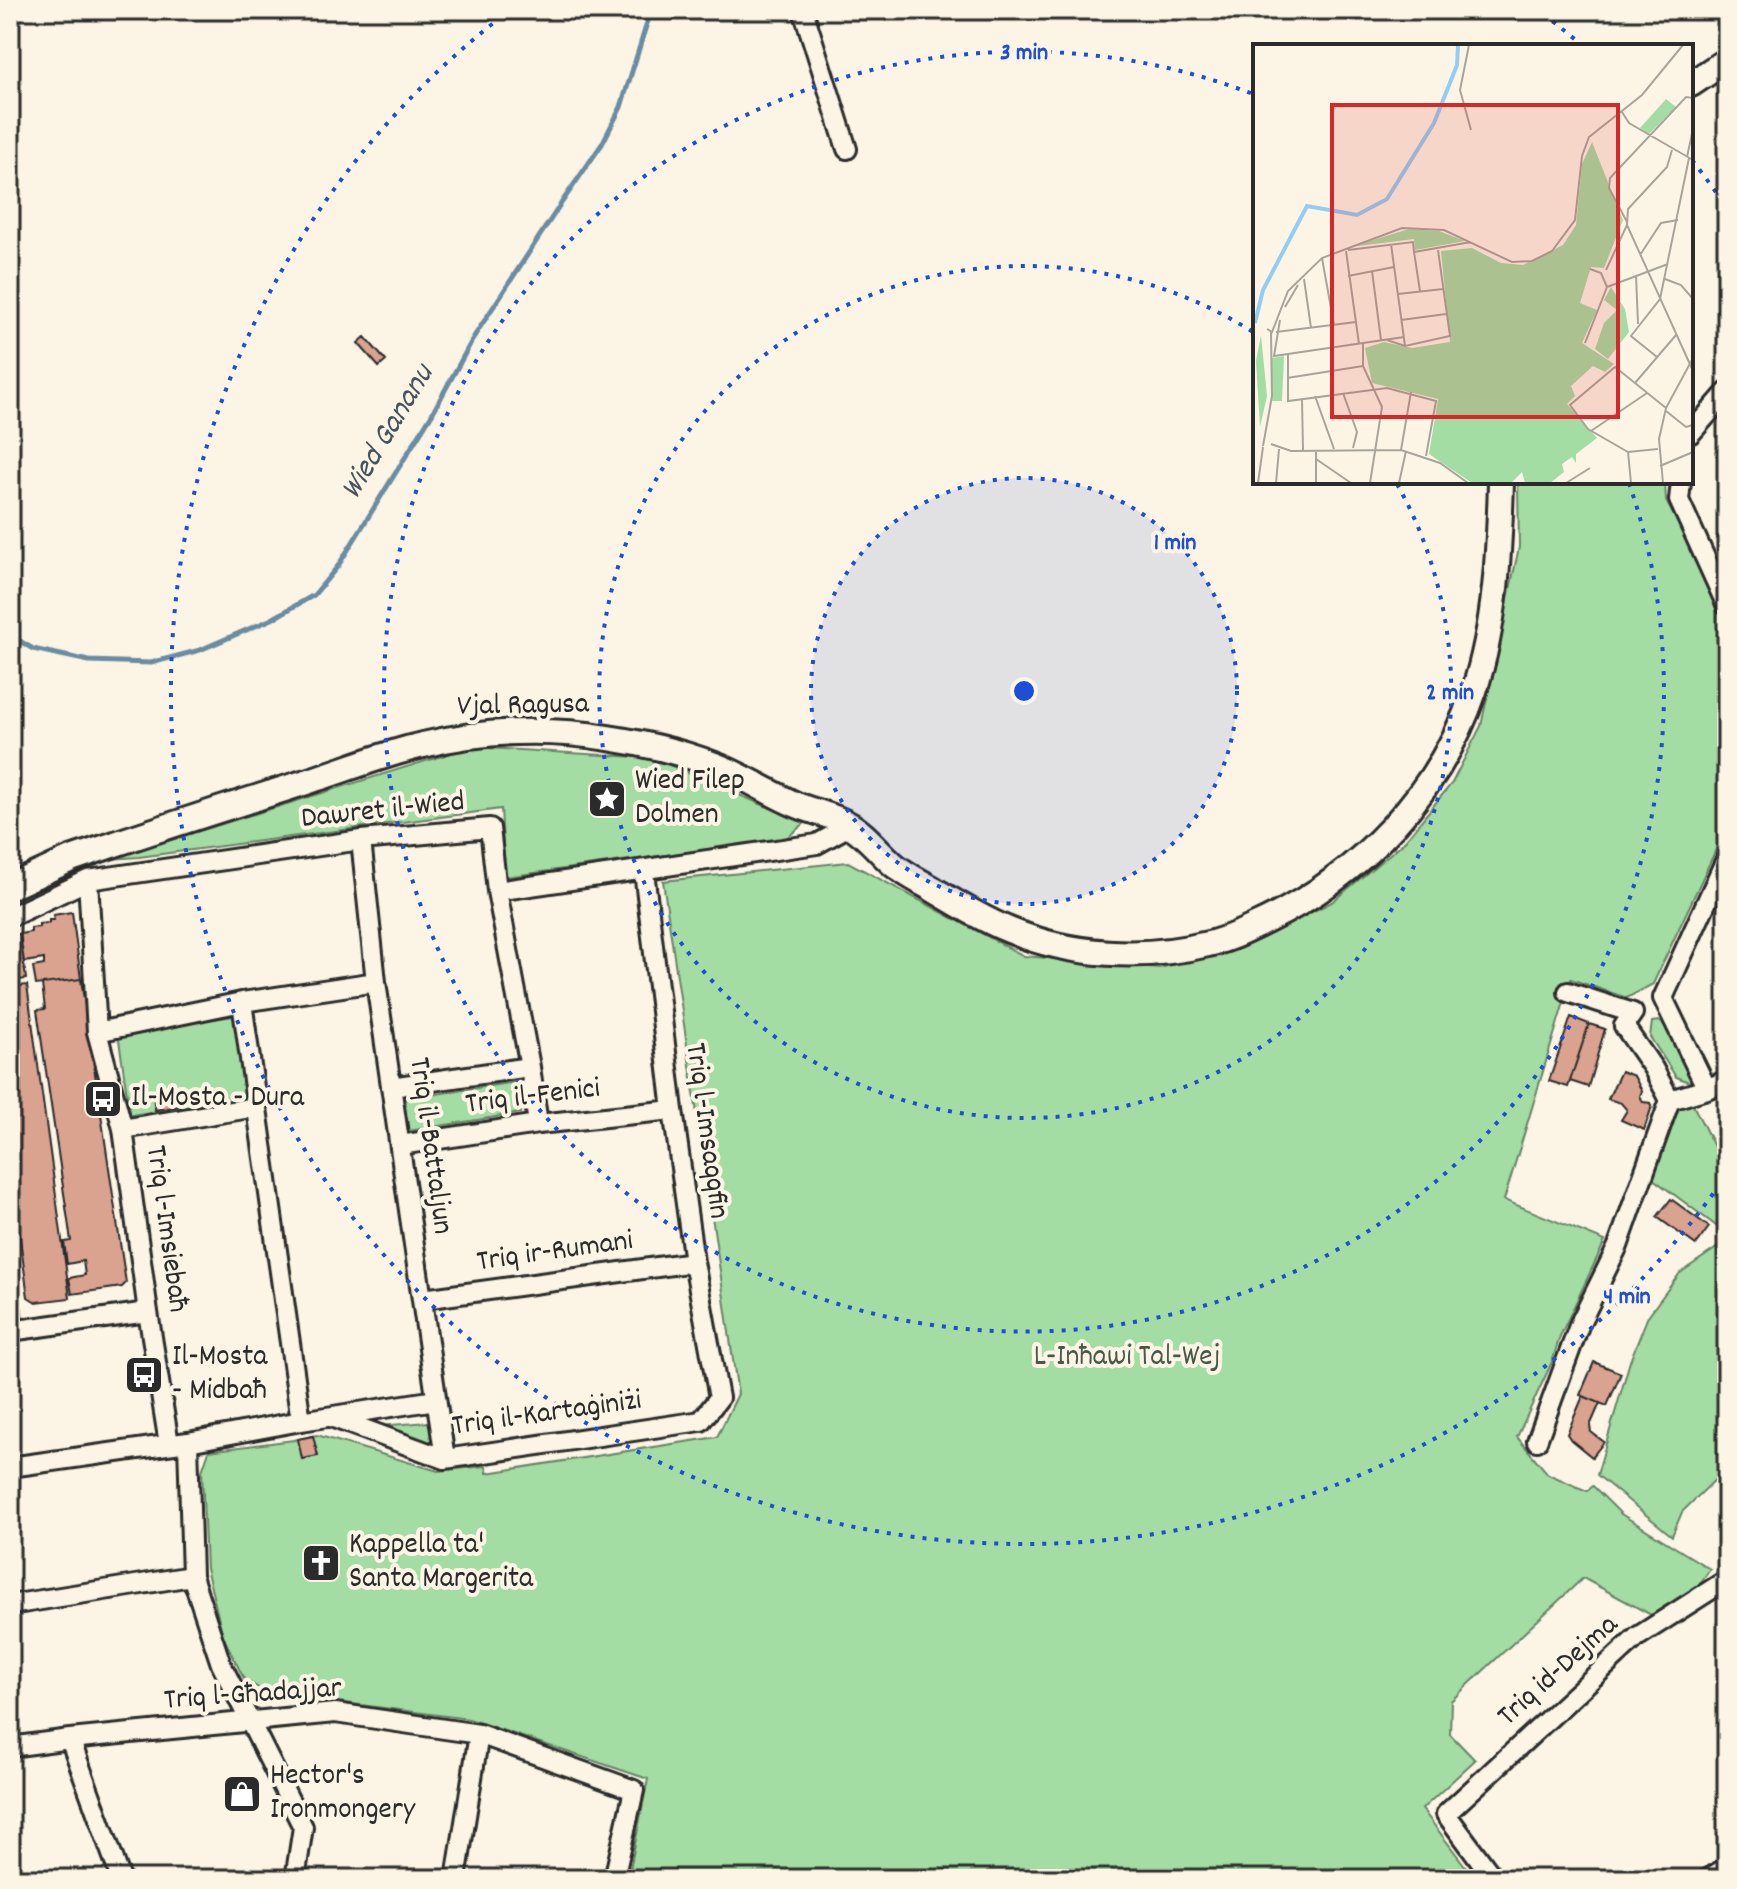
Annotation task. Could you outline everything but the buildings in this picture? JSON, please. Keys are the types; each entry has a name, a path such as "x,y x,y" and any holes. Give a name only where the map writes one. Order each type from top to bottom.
{"main road":[{"path":"1693,83 1727,60"},
{"name":"Vjal Ragusa","path":"10,887 71,859 424,744 484,734 566,733 641,743 721,767 792,803 851,825 898,868 970,911 1009,930 1054,944 1139,955 1214,943 1290,909 1333,881 1406,812 1444,757 1473,694 1484,657 1491,621 1501,484"}],"street":[{"path":"803,10 847,149"},
{"path":"1693,431 1727,392"},
{"path":"1681,484 1679,500 1727,606"},
{"path":"538,1124 497,891 817,844 851,825"},
{"name":"Dawret il-Wied","path":"10,917 88,880 361,840 490,828 497,891"},
{"name":"Triq il-Battaljun","path":"361,840 376,982 445,1459"},
{"path":"1537,1441 1580,1323 1618,1246 1670,1100 1653,1068 1624,1026 1633,1013 1663,998 1727,857"},
{"name":"Triq l-Imsaqqfin","path":"644,871 694,1262 719,1398"},
{"name":"Triq l-Imsiebaħ","path":"88,880 97,1032 123,1129 169,1444"},
{"path":"97,1032 242,1002 376,982"},
{"path":"1568,992 1633,1013"},
{"path":"1663,998 1707,1089"},
{"path":"242,1002 301,1421"},
{"path":"391,1087 530,1067"},
{"path":"1670,1100 1727,1080"},
{"path":"123,1129 256,1107"},
{"name":"Triq il-Fenici","path":"400,1145 538,1124 673,1110"},
{"name":"Triq ir-Rumani","path":"423,1299 694,1262"},
{"path":"10,1306 12,1330 148,1312"},
{"name":"Triq il-Kartaġiniżi","path":"331,1417 445,1459 701,1421 719,1398"},
{"path":"10,1467 188,1442 436,1400"},
{"path":"188,1442 192,1576 221,1664 303,1827 295,1879"},
{"path":"10,1605 192,1576"},
{"name":"Triq id-Dejma","path":"1494,1879 1446,1814 1637,1637 1723,1587"},
{"name":"Triq l-Għadajjar","path":"10,1747 335,1713 479,1734 634,1790 614,1879"},
{"path":"456,1879 479,1734"},
{"path":"70,1739 121,1879"},
{"path":"1708,1879 1727,1867"}],"green space":[{"name":"L-Inħawi Tal-Wej","path":"1518,484 1665,484 1666,501 1727,616 1727,826 1653,984 1627,998 1571,979 1504,1200 1605,1241 1517,1437 1548,1474 1587,1491 1593,1486 1621,1514 1710,1569 1697,1588 1653,1616 1583,1578 1451,1701 1450,1734 1475,1760 1422,1809 1475,1879 628,1879 648,1779 469,1719 322,1700 273,1697 244,1679 223,1636 206,1568 202,1471 209,1451 317,1435 438,1471 486,1466 487,1473 717,1437 738,1394 663,881 848,862 1024,956 1159,968 1237,950 1332,902 1403,843 1452,783 1481,726 1519,547"},
{"path":"471,747 653,758 805,823 785,839 505,877 501,809 109,859"},
{"path":"234,1016 245,1099 130,1115 118,1033"},
{"path":"1659,1021 1667,1027 1695,1081 1676,1077 1650,1037 1652,1022"},
{"path":"516,1082 521,1113 408,1131 403,1099"},
{"path":"1691,1101 1727,1172 1727,1234 1652,1178 1664,1129 1675,1110"},
{"path":"1727,1241 1727,1468 1682,1512 1672,1536 1597,1475 1630,1361 1648,1316 1680,1273"},
{"path":"429,1422 433,1447 378,1426"}],"waterway":[{"name":"Wied Gananu","path":"10,635 33,649 89,661 151,663 200,650 272,619 314,595 338,566 432,414 475,335 602,144 621,107 651,10"}],"place":[{"name":"Wied Filep Dolmen","path":"607,799"},
{"name":"Il-Mosta - Dura","path":"103,1099"},
{"name":"Il-Mosta - Midbaħ","path":"144,1375"},
{"name":"Kappella ta' Santa Margerita","path":"321,1563"},
{"name":"Hector's Ironmongery","path":"242,1794"}]}
